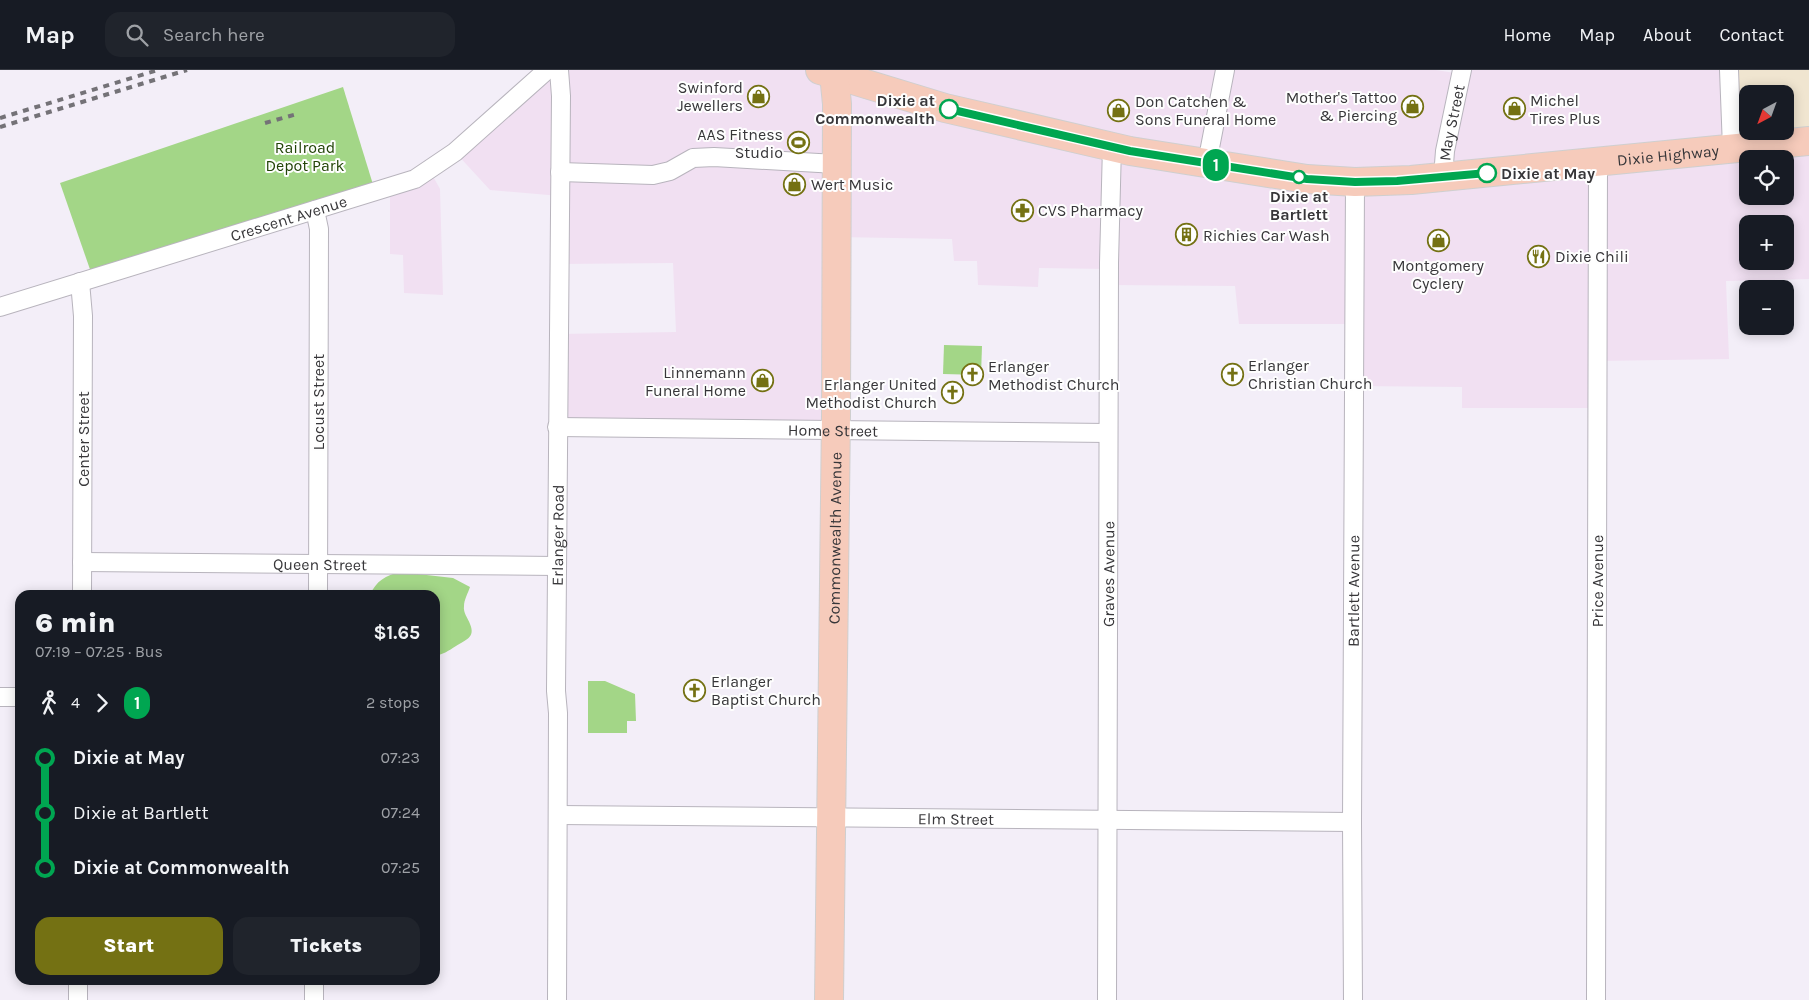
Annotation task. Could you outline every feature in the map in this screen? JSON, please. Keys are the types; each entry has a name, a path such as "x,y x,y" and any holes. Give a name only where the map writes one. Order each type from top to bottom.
{"main road":[{"name":"Dixie Highway","path":"827,72 945,108 1112,146 1307,179 1355,182 1411,180 1809,141"},
{"name":"Commonwealth Avenue","path":"827,72 837,104 829,1000"}],"street":[{"name":"Crescent Avenue","path":"0,307 415,179 430,171 455,152 546,70"},
{"name":"Erlanger Road","path":"557,1000 558,713 556,691 556,566 561,88 559,70"},
{"path":"1208,163 1225,70"},
{"name":"May Street","path":"1443,177 1446,151 1462,70"},
{"path":"1729,70 1732,148"},
{"name":"Graves Avenue","path":"1107,1000 1108,263 1112,146"},
{"path":"560,172 653,175 670,171 693,158 836,164"},
{"name":"Price Avenue","path":"1596,1000 1598,162"},
{"name":"Bartlett Avenue","path":"1353,1000 1355,182"},
{"name":"Locust Street","path":"315,210 319,229 318,590"},
{"name":"Center Street","path":"80,282 83,316 82,590"},
{"name":"Home Street","path":"557,427 1108,433"},
{"name":"Queen Street","path":"82,562 556,566"},
{"path":"0,697 15,697"},
{"name":"Elm Street","path":"558,815 831,819 1352,822"},
{"path":"78,985 78,1000"},
{"path":"314,985 314,1000"}],"shaded area":[{"path":"547,70 1436,70 1461,74 1462,70 1729,70 1731,131 1739,132 1739,140 1794,139 1809,141 1809,279 1726,281 1729,359 1598,361 1598,408 1462,408 1462,387 1355,386 1355,324 1239,324 1235,286 1109,285 1108,269 1039,268 1038,287 978,285 977,261 954,261 952,239 836,237 835,431 557,427 559,334 676,332 673,263 560,264 560,196 490,190 455,152"},
{"path":"1729,70 1809,70 1809,141 1732,148"},
{"path":"430,171 440,189 443,295 404,293 403,255 390,254 390,188"}],"green space":[{"name":"Railroad Depot Park","path":"343,87 375,191 93,278 60,183"},
{"path":"944,345 982,346 981,375 943,374"},
{"path":"400,572 453,578 470,587 464,609 472,632 471,636 440,654 440,590 373,590 382,579"},
{"path":"588,681 605,681 635,694 636,721 627,721 627,733 588,733"}],"railway":[{"path":"0,118 158,70"},
{"path":"0,127 187,70"},
{"path":"265,123 297,114"}],"bus line":[{"name":"1","path":"949,109 1130,151 1307,179 1355,182 1397,181 1487,173"}],"place":[{"name":"Swinford Jewellers","path":"759,96"},
{"name":"Mother's Tattoo & Piercing","path":"1413,106"},
{"name":"Dixie at Commonwealth","path":"949,109"},
{"name":"Michel Tires Plus","path":"1514,109"},
{"name":"Don Catchen & Sons Funeral Home","path":"1119,110"},
{"name":"AAS Fitness Studio","path":"799,143"},
{"name":"Dixie at May","path":"1487,173"},
{"name":"Dixie at Bartlett","path":"1299,177"},
{"name":"Wert Music","path":"795,184"},
{"name":"CVS Pharmacy","path":"1022,210"},
{"name":"Richies Car Wash","path":"1187,235"},
{"name":"Montgomery Cyclery","path":"1438,241"},
{"name":"Dixie Chili","path":"1539,256"},
{"name":"Erlanger Christian Church","path":"1232,374"},
{"name":"Erlanger Methodist Church","path":"972,375"},
{"name":"Linnemann Funeral Home","path":"762,381"},
{"name":"Erlanger United Methodist Church","path":"953,393"},
{"name":"Erlanger Baptist Church","path":"695,690"}]}
